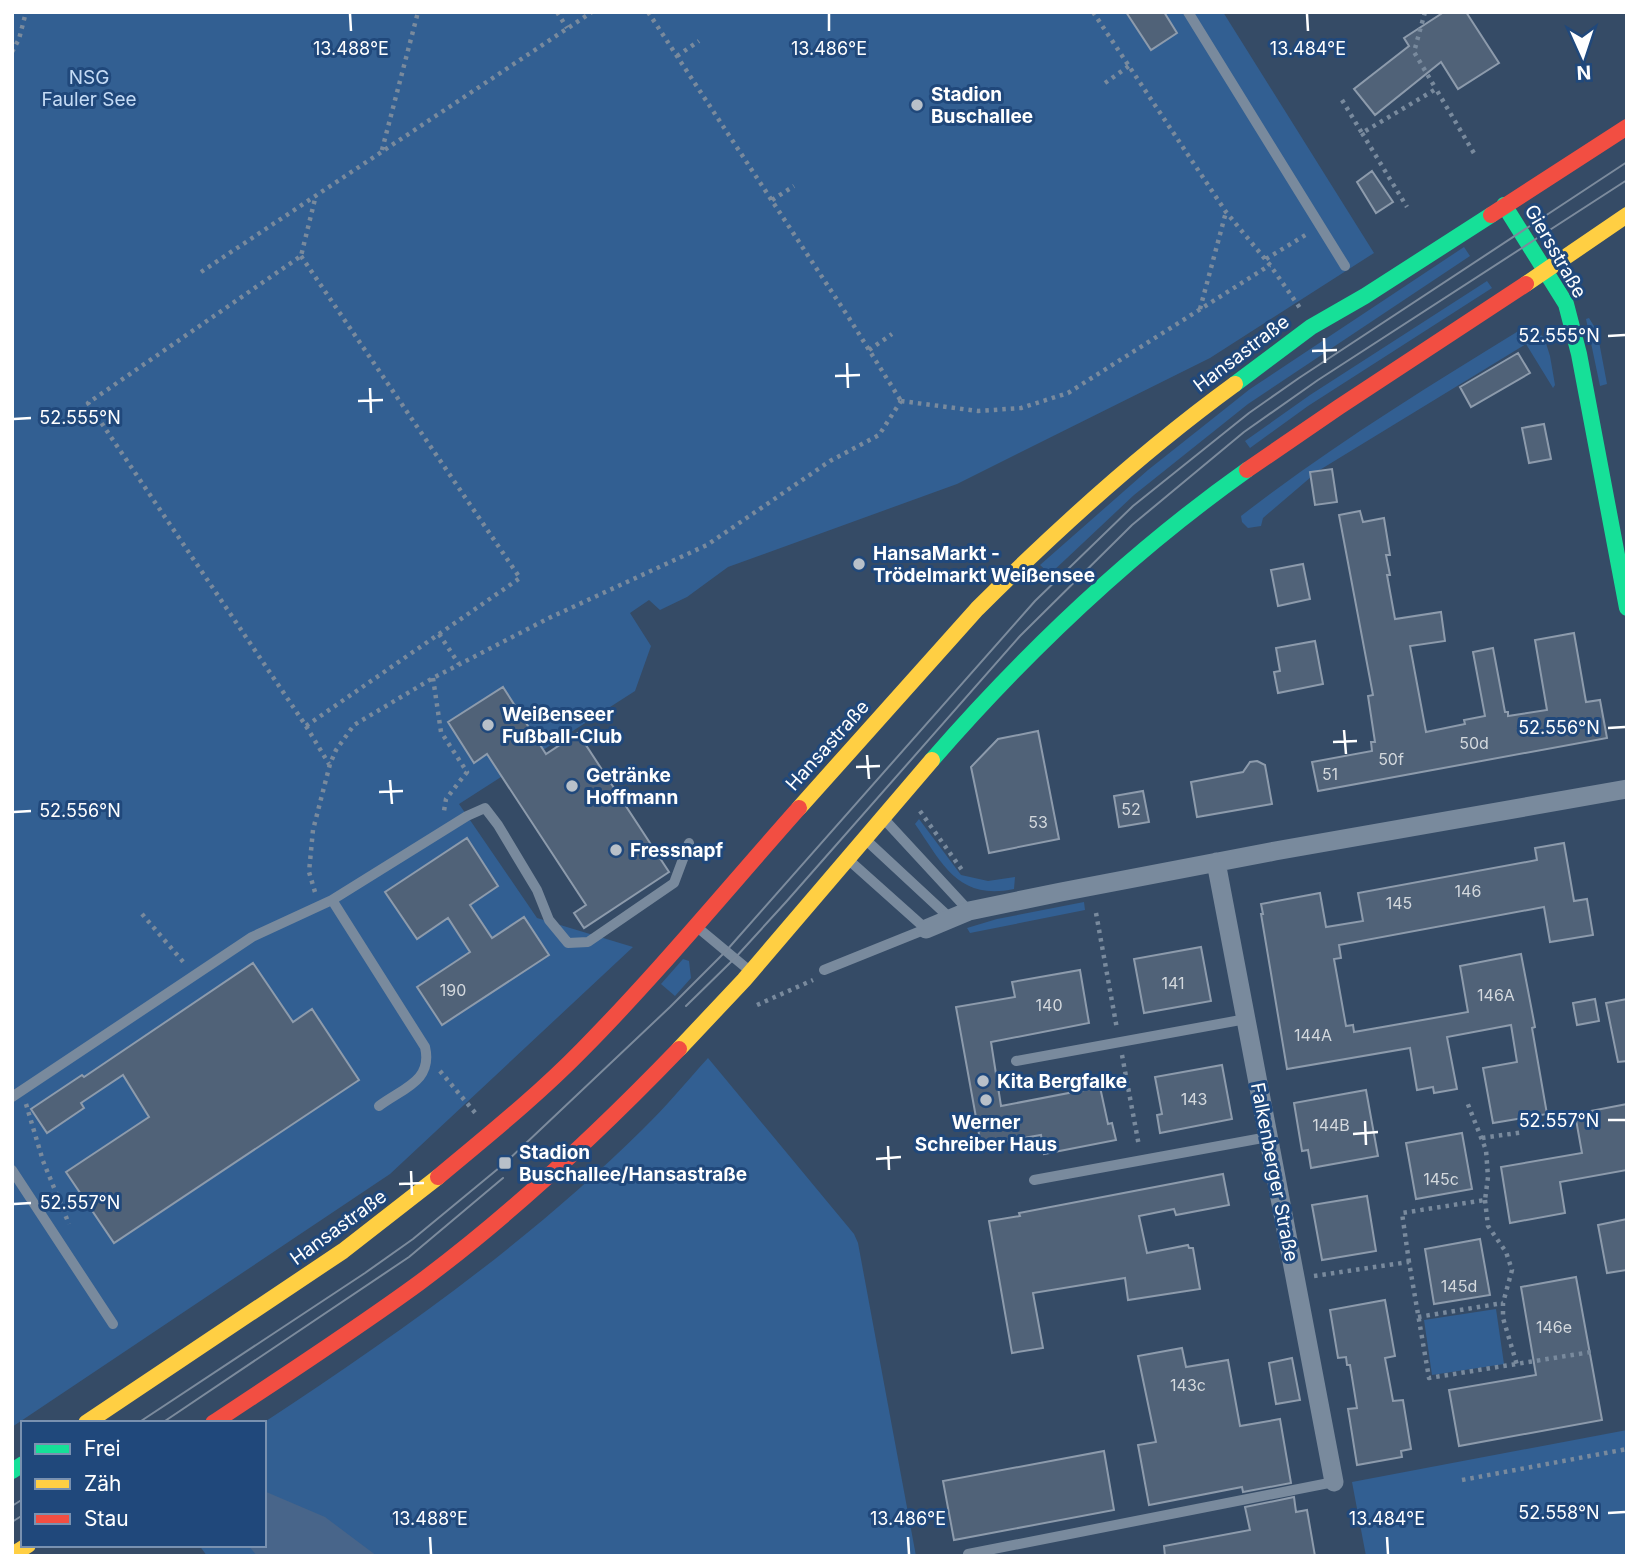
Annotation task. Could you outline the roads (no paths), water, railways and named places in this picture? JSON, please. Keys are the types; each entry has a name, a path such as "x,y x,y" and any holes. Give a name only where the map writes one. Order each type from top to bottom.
{"main road":[{"name":"Hansastraße","path":"89,1421 289,1289 436,1180 523,1106 581,1051 696,926 977,609 1084,508 1203,407 1311,327 1365,296 1627,127"},
{"name":"Giersstraße","path":"1504,205 1566,304 1579,354 1627,608"},
{"path":"216,1421 380,1312 502,1217 638,1090 696,1032 1016,670 1089,597 1148,546 1219,489 1331,411 1627,215"}],"street":[{"path":"926,929 960,915 1216,862 1627,789"},
{"name":"Falkenberger Straße","path":"1216,862 1334,1482"}],"lane":[{"path":"1188,12 1345,266"},
{"path":"12,1097 252,937 332,900 467,816 485,808 537,890 549,920 568,943 589,942 674,883 690,843"},
{"path":"884,818 960,915"},
{"path":"866,840 960,915"},
{"path":"824,970 926,929 848,859"},
{"path":"332,900 425,1047 428,1061 423,1076 379,1106"},
{"path":"696,926 750,971"},
{"path":"1016,1061 1246,1018"},
{"path":"1034,1180 1268,1137"},
{"path":"12,1170 113,1324"},
{"path":"968,1554 1334,1482"}],"tram line":[{"path":"141,1421 413,1239 505,1163 726,951 1035,601 1133,506 1249,413 1299,378 1627,162"},
{"path":"686,1006 786,902 1020,636 1132,525 1244,432 1318,380 1627,180"},
{"path":"165,1421 409,1257 503,1178"},
{"path":"12,1506 21,1500"},
{"path":"12,1522 21,1516"}],"place":[{"name":"Stadion Buschallee","path":"917,105"},
{"name":"HansaMarkt - Trödelmarkt Weißensee","path":"859,564"},
{"name":"Weißenseer Fußball-Club","path":"488,725"},
{"name":"Getränke Hoffmann","path":"572,786"},
{"name":"Fressnapf","path":"616,850"},
{"name":"Kita Bergfalke","path":"983,1081"},
{"name":"Werner Schreiber Haus","path":"986,1100"},
{"name":"Stadion Buschallee/Hansastraße","path":"505,1163"}],"park label":[{"name":"NSG Fauler See","path":"89,88"}]}
